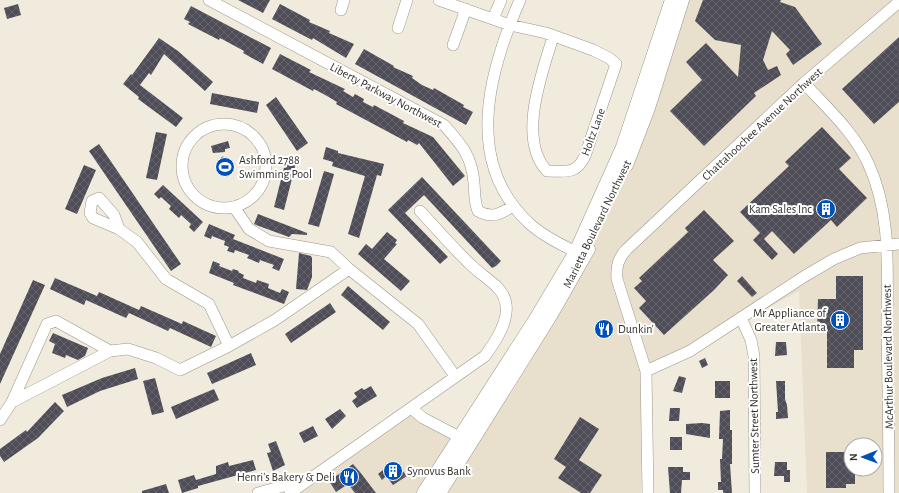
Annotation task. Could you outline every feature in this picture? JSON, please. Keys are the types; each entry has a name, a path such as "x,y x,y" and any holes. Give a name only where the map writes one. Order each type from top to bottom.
{"main road":[{"path":"439,493 465,439 536,319 580,254 623,147 672,0"},
{"name":"Marietta Boulevard Northwest","path":"580,254 619,184 635,144 682,0"},
{"path":"424,493 465,439"}],"street":[{"name":"Liberty Parkway Northwest","path":"209,0 444,125 464,147 472,170 474,200 478,211 485,215 494,216 513,206"},
{"path":"398,28 407,0"},
{"name":"Holtz Lane","path":"439,0 510,25 553,37 593,50 609,58 616,64 585,156 580,166 570,171 547,171 541,164 532,136 539,82 553,37"},
{"path":"493,19 501,0"},
{"path":"520,0 494,74 488,113 487,135 494,172 513,206 540,232 580,254"},
{"name":"Chattahoochee Avenue Northwest","path":"648,493 646,371 617,279 616,271 619,260 627,249 804,83 899,2"},
{"path":"453,45 466,9"},
{"name":"McArthur Boulevard Northwest","path":"804,83 846,128 868,162 882,203 886,245 893,382 889,493"},
{"path":"217,124 233,124 248,131 259,142 266,157 266,174 260,189 249,201 234,208 217,208 201,202 189,190 182,174 182,157 189,142 201,130 217,124"},
{"path":"234,208 249,229 269,241 331,252 349,269 418,324 455,376"},
{"path":"258,493 287,485 293,491 443,384 485,356 502,330 506,312 504,297 498,287 471,266 420,211"},
{"path":"119,229 137,242 166,279 210,304 229,346"},
{"path":"646,371 690,351 834,259 860,248 899,244"},
{"path":"12,402 110,351 128,349 156,358 180,370 229,346 275,320 349,269"},
{"name":"Sumter Street Northwest","path":"741,318 751,340 754,356 755,493"},
{"path":"0,420 12,402 47,324 56,321 110,351"},
{"path":"411,408 423,418 465,439"}],"shaded area":[{"path":"674,0 899,0 899,493 807,493 799,291 648,375 642,394 641,493 296,493 408,409 464,441 609,177"}],"water":[{"name":"Ashford 2788 Swimming Pool","path":"222,157 227,158 231,173 228,176 223,175 219,160"}],"building":[{"path":"238,0 270,0 263,13"},
{"path":"703,0 781,0 780,2 795,7 822,44 793,65 786,54 790,50 772,31 763,60 768,70 777,66 781,75 754,93 756,96 704,146 670,111 702,80 686,62 706,43 738,77 741,45 715,40 695,21"},
{"path":"18,4 21,15 7,19 4,8"},
{"path":"280,4 310,20 309,22 330,31 329,33 354,44 346,58 313,38 312,40 272,19"},
{"path":"191,6 271,48 263,64 243,53 244,51 220,38 219,40 188,24 190,22 184,19"},
{"path":"899,37 899,102 874,124 842,89"},
{"path":"159,38 178,51 213,82 205,91 164,54 151,75 149,73 140,85 183,118 176,127 138,99 139,97 123,84 131,74 132,75"},
{"path":"364,49 394,66 393,67 413,76 412,78 422,85 433,90 434,88 464,105 463,107 473,112 466,125 355,64"},
{"path":"280,54 311,70 309,72 345,89 343,91 353,97 355,94 364,99 363,102 373,107 374,105 404,121 403,123 433,137 465,176 453,186 419,143 417,145 408,140 407,142 336,104 337,102 327,96 314,89 313,91 272,69"},
{"path":"212,93 259,102 257,113 210,104"},
{"path":"276,97 308,143 297,151 266,105"},
{"path":"822,127 851,158 839,169 867,198 837,227 831,220 794,254 772,231 764,239 778,254 772,260 753,240 760,233 740,212 789,166 785,162"},
{"path":"156,132 167,134 157,180 146,178"},
{"path":"228,141 230,148 225,149 225,152 213,153 211,146"},
{"path":"99,144 181,264 171,271 89,151"},
{"path":"326,147 338,151 338,153 384,164 381,176 377,175 359,238 348,234 365,176 332,166 333,162 323,159"},
{"path":"286,160 296,163 284,210 274,207"},
{"path":"84,165 96,170 77,214 65,209"},
{"path":"324,171 334,174 319,227 308,224"},
{"path":"422,177 501,261 496,266 492,268 424,195 405,213 448,257 440,264 388,210"},
{"path":"163,185 203,222 194,232 189,227 191,224 181,215 179,218 169,209 171,206 161,197 159,199 154,194"},
{"path":"704,210 734,241 713,260 728,275 714,290 664,335 639,308 646,301 634,288 642,281 639,278 688,232 685,228"},
{"path":"258,214 307,233 307,235 292,234 289,237 256,225 254,224"},
{"path":"209,224 235,235 233,239 284,259 279,271 272,268 274,265 260,260 259,263 247,258 249,255 235,250 234,253 227,251 229,247 224,245 225,241 212,236 211,239 204,236"},
{"path":"387,232 397,240 395,243 397,244 384,259 410,281 401,291 358,254 366,244 372,249"},
{"path":"299,253 311,256 312,258 312,277 307,290 296,289"},
{"path":"213,261 220,264 219,266 232,271 233,269 239,271 238,272 244,275 243,278 256,283 257,280 269,284 268,288 280,293 282,289 289,292 284,304 233,285 234,283 209,273"},
{"path":"742,276 757,293 752,297 737,281"},
{"name":"Mr Appliance of Greater Atlanta","path":"836,276 863,276 863,350 854,350 854,368 827,368 827,332 817,332 818,299 836,299"},
{"path":"55,278 97,296 99,292 139,310 141,306 182,324 183,321 216,336 211,347 170,328 168,331 129,313 126,318 86,300 84,305 50,289"},
{"path":"33,280 45,285 0,384 0,354"},
{"path":"348,286 390,322 383,330 341,295"},
{"path":"330,303 336,312 291,343 285,334"},
{"path":"53,333 88,348 85,356 78,360 66,355 65,358 52,353 55,344 49,341"},
{"path":"776,342 786,342 787,355 775,356"},
{"path":"251,353 256,365 212,384 207,373"},
{"path":"705,358 708,365 702,368 699,361"},
{"path":"135,368 138,379 100,391 67,407 62,395 102,378"},
{"path":"679,376 686,378 682,393 673,391"},
{"path":"155,378 164,412 152,415 143,381"},
{"path":"715,381 730,381 730,398 715,398"},
{"path":"776,381 785,381 785,399 788,418 776,419 776,412 778,412"},
{"path":"371,386 377,396 357,408 352,401 357,397 354,393 362,388 364,390"},
{"path":"214,389 219,400 176,419 171,407"},
{"path":"55,402 64,411 38,438 4,462 0,456 0,449 26,430 27,432"},
{"path":"670,408 680,408 679,421 669,421"},
{"path":"340,409 346,416 332,429 325,419"},
{"path":"730,410 730,430 732,430 732,464 730,464 732,493 723,493 723,490 718,490 718,482 721,482 720,459 722,459 723,439 719,439 720,411"},
{"path":"580,417 599,429 579,460 602,475 590,493 581,493 558,478 566,467 554,459"},
{"path":"686,424 710,424 710,438 686,434"},
{"path":"313,426 318,436 304,443 299,433"},
{"path":"670,437 682,437 682,450 670,450"},
{"path":"276,441 285,465 273,471 267,453 271,452 268,444"},
{"path":"826,452 843,452 843,477 855,477 855,484 846,484 846,488 826,488"},
{"path":"253,460 256,470 198,486 198,488 182,493 178,480 194,475 196,480 216,474 216,466 228,462 229,466"},
{"name":"Synovus Bank","path":"394,461 407,476 393,485 386,476 382,480 378,474"},
{"path":"775,462 787,462 787,470 790,470 790,482 784,482 784,476 774,476"},
{"name":"Henri's Bakery & Deli","path":"353,464 376,493 355,493 348,484 336,492 329,481"},
{"path":"668,467 683,467 683,472 690,472 690,480 682,480 681,493 670,493"},
{"path":"166,484 169,493 142,493 142,491"}],"place":[{"name":"Ashford 2788 Swimming Pool","path":"225,167"},
{"name":"Kam Sales Inc","path":"826,209"},
{"name":"Mr Appliance of Greater Atlanta","path":"840,320"},
{"name":"Dunkin'","path":"604,329"},
{"name":"Synovus Bank","path":"393,471"},
{"name":"Henri's Bakery & Deli","path":"349,477"}]}
